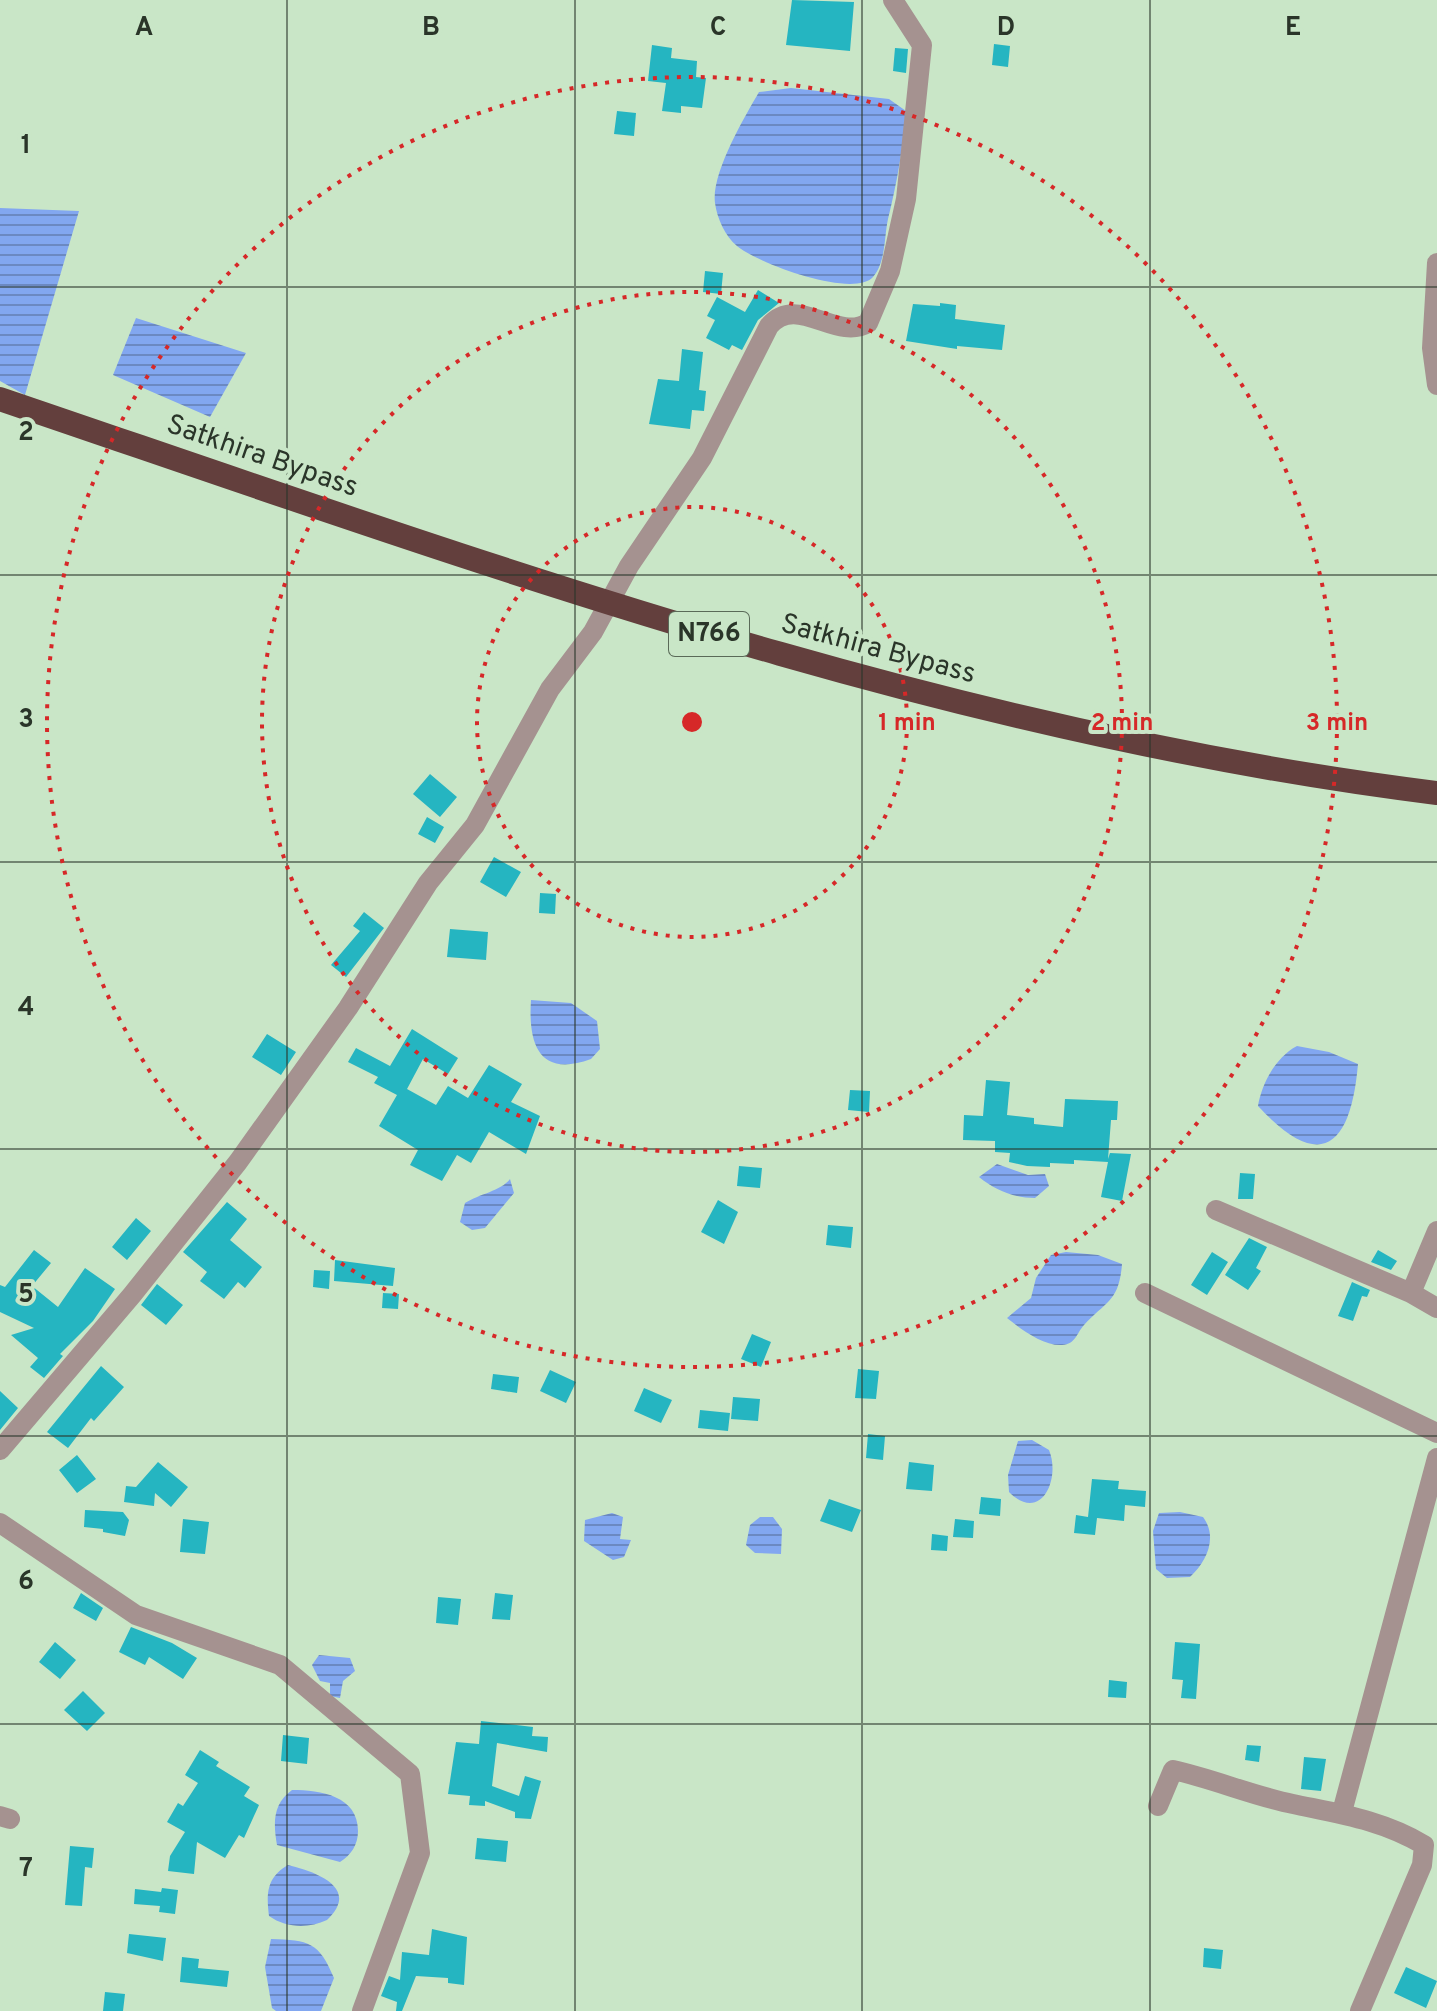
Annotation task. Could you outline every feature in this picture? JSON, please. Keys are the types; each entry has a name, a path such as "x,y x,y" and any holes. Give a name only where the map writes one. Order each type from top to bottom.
{"highway":[{"name":"Satkhira Bypass","path":"0,399 607,604 930,696 1169,751 1437,793"}],"street":[{"path":"0,1450 132,1295 238,1162 348,1008 428,883 475,825 550,689 593,632 607,604 702,458 776,318 789,313 861,327 868,323 881,298 906,199 922,45 893,0"},
{"path":"1437,263 1432,348 1437,385"},
{"path":"1216,1210 1411,1293 1437,1308"},
{"path":"1411,1293 1437,1231"},
{"path":"1145,1293 1437,1433"},
{"path":"1342,1812 1437,1458"},
{"path":"0,1523 136,1615 280,1665 410,1774 420,1853 362,2011"},
{"path":"1158,1806 1173,1770 1291,1804 1342,1812 1400,1831 1424,1845 1430,1862 1360,2011"}],"water":[{"path":"791,88 889,99 906,111 882,257 873,277 862,283 826,281 764,261 737,246 720,221 715,203 718,177 745,116 759,92"},
{"path":"0,208 79,211 25,395 0,381"},
{"path":"136,318 246,353 210,417 113,375"},
{"path":"531,1000 571,1003 597,1021 600,1049 591,1059 573,1064 548,1060 535,1043"},
{"path":"1297,1046 1329,1052 1358,1064 1348,1114 1340,1131 1329,1141 1316,1144 1300,1140 1280,1127 1258,1106 1271,1072"},
{"path":"997,1164 1028,1175 1045,1174 1049,1186 1035,1198 1005,1192 979,1177"},
{"path":"510,1179 514,1193 485,1228 472,1230 460,1222 465,1203 501,1187"},
{"path":"1066,1252 1098,1255 1122,1264 1118,1286 1110,1300 1084,1325 1073,1341 1055,1345 1033,1336 1007,1318 1031,1298 1036,1278 1051,1255"},
{"path":"1032,1440 1049,1450 1052,1473 1046,1494 1030,1503 1020,1501 1009,1492 1008,1475 1018,1441"},
{"path":"1180,1512 1203,1517 1210,1541 1206,1556 1190,1577 1167,1578 1156,1569 1153,1531 1159,1513"},
{"path":"612,1513 623,1517 620,1539 631,1540 624,1557 613,1560 584,1541 585,1520"},
{"path":"760,1517 773,1517 782,1529 781,1554 755,1553 746,1545 750,1525"},
{"path":"319,1655 350,1658 355,1671 343,1681 340,1698 330,1696 330,1683 320,1681 312,1665"},
{"path":"292,1790 315,1791 336,1797 352,1810 358,1831 357,1841 340,1862 277,1845 276,1814 281,1801"},
{"path":"288,1865 321,1876 337,1890 339,1898 336,1908 327,1920 297,1926 269,1916 272,1880"},
{"path":"271,1939 304,1942 323,1957 334,1978 321,2011 276,2011 272,2008 265,1967"}],"building":[{"path":"792,0 854,2 850,51 786,45"},
{"path":"994,44 1010,46 1008,67 992,65"},
{"path":"652,45 672,48 671,58 697,61 696,77 706,78 702,108 681,106 681,113 662,111 666,83 648,81"},
{"path":"895,48 908,49 906,73 893,71"},
{"path":"617,111 636,113 634,136 614,134"},
{"path":"705,271 723,273 721,294 703,292"},
{"path":"758,290 779,303 758,320 742,350 732,345 729,350 706,338 715,320 707,316 717,297 745,312"},
{"path":"940,303 956,305 955,319 1005,325 1002,350 957,346 957,349 906,341 913,304 940,306"},
{"path":"682,349 703,352 699,390 706,391 704,411 692,410 690,429 649,424 658,379 679,381"},
{"path":"430,774 457,797 440,817 413,794"},
{"path":"427,817 444,827 435,843 418,834"},
{"path":"494,857 521,872 506,897 480,882"},
{"path":"540,893 556,894 555,914 539,913"},
{"path":"364,912 384,928 346,977 331,965 360,931 353,926"},
{"path":"450,929 488,932 486,960 447,957"},
{"path":"412,1029 458,1058 448,1074 423,1059 407,1089 436,1105 448,1086 468,1098 489,1065 522,1084 511,1102 540,1116 526,1154 489,1132 471,1163 457,1155 442,1181 410,1165 418,1150 379,1126 397,1095 374,1083 378,1077 348,1062 356,1048 390,1066"},
{"path":"267,1034 296,1052 281,1075 252,1057"},
{"path":"986,1080 1010,1082 1007,1115 1034,1118 1034,1124 1063,1127 1065,1099 1118,1101 1117,1120 1111,1120 1108,1159 1110,1153 1131,1154 1122,1201 1101,1197 1108,1162 1074,1160 1074,1164 1027,1166 1009,1162 1010,1153 995,1152 995,1141 963,1140 964,1115 983,1116"},
{"path":"850,1090 870,1091 869,1112 848,1110"},
{"path":"739,1166 762,1168 760,1188 737,1186"},
{"path":"1240,1173 1255,1174 1253,1199 1238,1199"},
{"path":"718,1200 738,1212 724,1244 701,1232"},
{"path":"227,1202 247,1219 230,1240 262,1267 245,1288 238,1282 224,1299 200,1281 207,1272 183,1252"},
{"path":"136,1218 151,1231 127,1260 112,1247"},
{"path":"828,1225 853,1227 851,1248 826,1245"},
{"path":"1249,1238 1267,1247 1256,1268 1261,1271 1248,1290 1225,1275"},
{"path":"34,1250 51,1263 32,1286 58,1307 85,1268 115,1289 93,1321 60,1354 63,1356 44,1378 30,1367 38,1358 11,1335 34,1328 0,1312 0,1285 5,1287"},
{"path":"1378,1250 1397,1261 1391,1270 1371,1262"},
{"path":"1212,1252 1228,1262 1207,1295 1191,1285"},
{"path":"335,1260 395,1268 393,1286 334,1281"},
{"path":"314,1270 330,1271 329,1289 313,1287"},
{"path":"1352,1282 1370,1290 1367,1297 1362,1296 1353,1321 1338,1316"},
{"path":"157,1284 183,1305 166,1325 141,1305"},
{"path":"383,1293 399,1294 398,1309 382,1308"},
{"path":"752,1334 771,1342 761,1367 741,1359"},
{"path":"101,1366 124,1387 94,1421 91,1418 68,1448 47,1432"},
{"path":"858,1369 879,1371 876,1399 855,1398"},
{"path":"550,1370 576,1382 566,1403 540,1391"},
{"path":"493,1374 519,1377 517,1393 491,1389"},
{"path":"644,1388 672,1400 661,1423 634,1411"},
{"path":"0,1391 18,1408 0,1430"},
{"path":"733,1397 760,1399 758,1421 731,1419"},
{"path":"700,1410 730,1413 728,1431 698,1428"},
{"path":"868,1434 885,1436 883,1460 866,1458"},
{"path":"77,1455 96,1479 77,1493 59,1470"},
{"path":"158,1462 188,1487 171,1507 155,1493 154,1506 124,1502 126,1486 136,1487"},
{"path":"909,1462 934,1465 932,1491 906,1489"},
{"path":"1092,1479 1119,1481 1118,1489 1146,1491 1145,1507 1125,1505 1124,1521 1097,1518 1095,1535 1074,1533 1076,1515 1088,1517"},
{"path":"981,1497 1001,1499 1000,1516 979,1514"},
{"path":"829,1499 861,1510 852,1532 820,1521"},
{"path":"85,1510 123,1512 129,1520 125,1536 84,1527"},
{"path":"183,1519 209,1522 205,1554 180,1552"},
{"path":"955,1519 974,1521 973,1538 953,1537"},
{"path":"932,1534 948,1536 947,1551 931,1550"},
{"path":"81,1593 103,1608 96,1621 73,1608"},
{"path":"495,1593 513,1595 510,1620 492,1619"},
{"path":"438,1597 461,1599 458,1625 436,1623"},
{"path":"131,1627 172,1643 197,1658 183,1679 149,1657 145,1665 119,1652"},
{"path":"55,1642 76,1660 60,1679 39,1662"},
{"path":"1175,1642 1200,1644 1196,1699 1181,1698 1183,1680 1172,1679"},
{"path":"1109,1680 1127,1682 1126,1698 1108,1697"},
{"path":"83,1691 105,1713 87,1731 64,1710"},
{"path":"481,1721 533,1727 532,1736 548,1737 547,1752 497,1743 492,1786 519,1796 525,1776 541,1781 531,1819 515,1818 515,1812 485,1801 485,1806 469,1805 470,1796 448,1794 456,1742 479,1744"},
{"path":"283,1735 309,1738 307,1764 281,1761"},
{"path":"1247,1745 1261,1746 1259,1762 1245,1760"},
{"path":"200,1750 219,1762 216,1766 250,1787 244,1796 259,1805 244,1838 239,1835 225,1858 197,1842 194,1874 168,1871 170,1856 185,1832 167,1822 178,1803 183,1806 198,1783 185,1775"},
{"path":"1304,1757 1326,1759 1321,1791 1301,1789"},
{"path":"477,1838 508,1841 506,1862 475,1859"},
{"path":"70,1846 94,1848 92,1868 85,1867 82,1906 65,1905"},
{"path":"162,1888 178,1890 175,1914 159,1912 160,1906 134,1904 135,1889 161,1892"},
{"path":"432,1929 467,1937 464,1985 448,1983 448,1978 416,1976 402,2011 396,2011 397,2002 381,1996 389,1976 400,1980 402,1952 429,1955"},
{"path":"129,1934 166,1938 163,1961 127,1953"},
{"path":"1204,1948 1223,1950 1221,1969 1203,1967"},
{"path":"182,1957 199,1959 198,1968 229,1971 227,1987 180,1982"},
{"path":"1406,1967 1437,1981 1426,2008 1394,1993"},
{"path":"105,1992 125,1994 123,2011 103,2011"}]}
